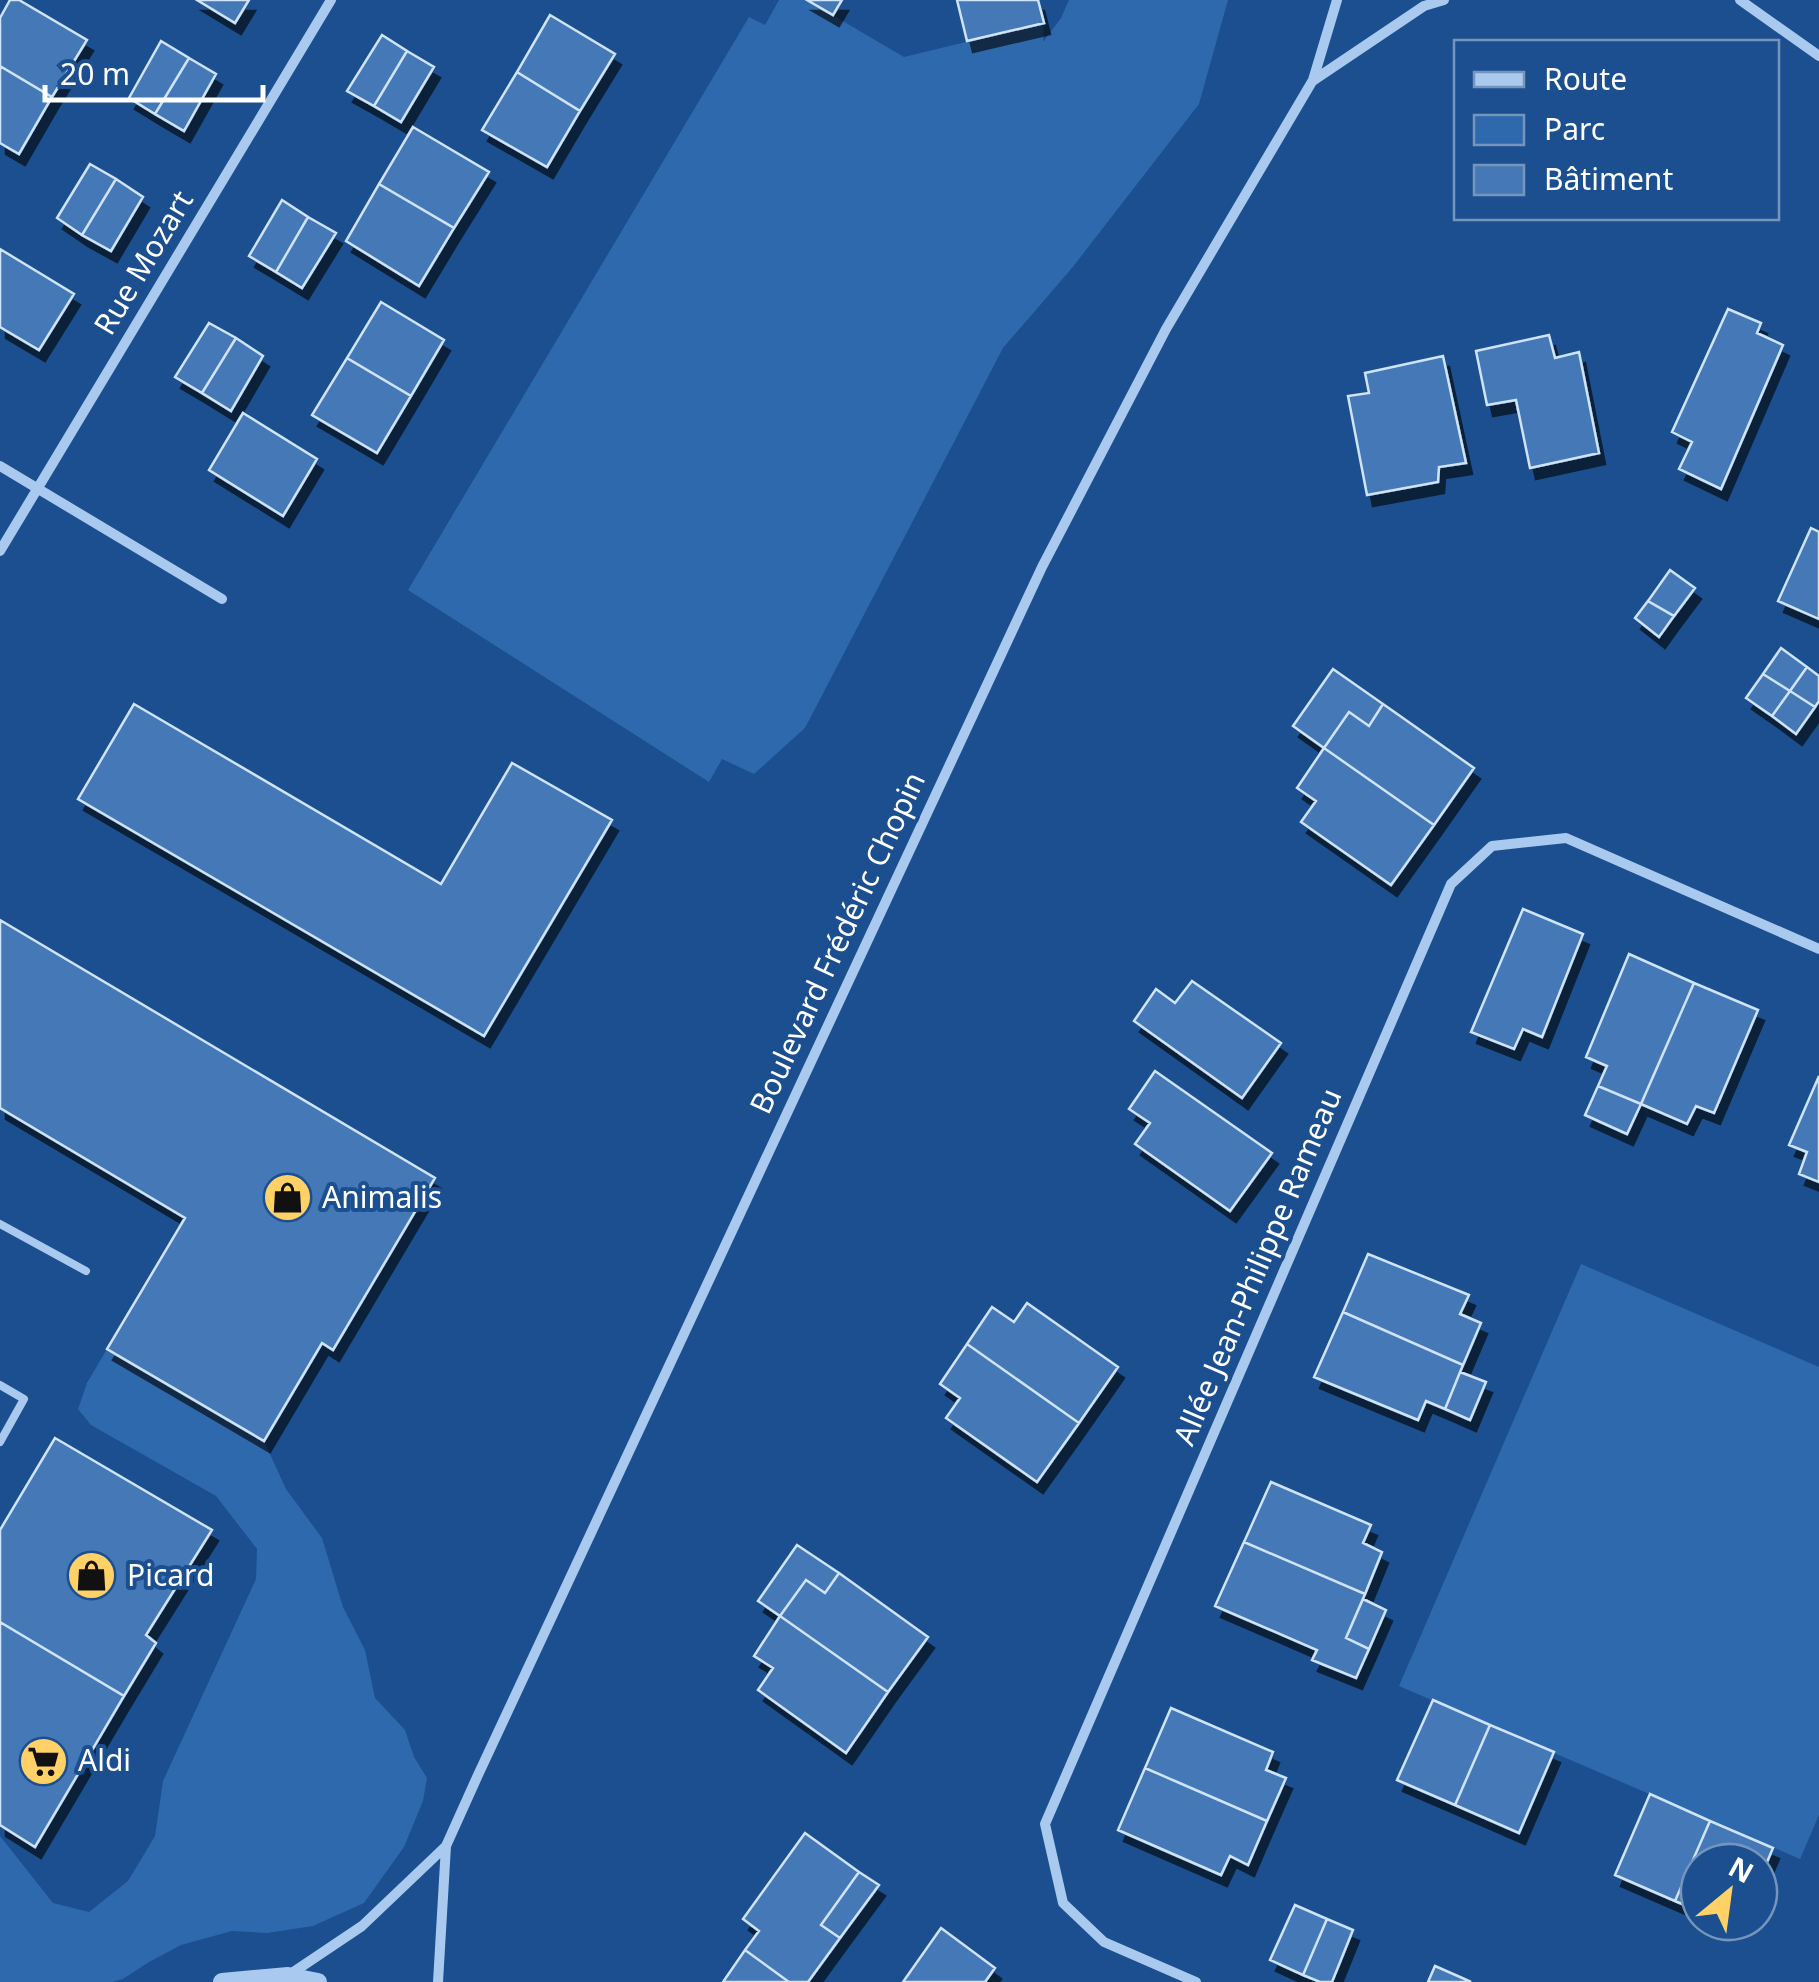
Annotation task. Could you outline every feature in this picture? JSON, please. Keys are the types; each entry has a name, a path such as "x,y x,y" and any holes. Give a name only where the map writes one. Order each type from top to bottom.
{"street":[{"name":"Rue Mozart","path":"0,551 330,0"},
{"name":"Boulevard Frédéric Chopin","path":"288,1976 362,1926 446,1846 1042,566 1166,329 1313,80 1338,0"},
{"name":"Boulevard Frédéric Chopin","path":"1313,80 1424,6 1444,0"},
{"path":"1740,0 1819,56"},
{"path":"0,466 222,599"},
{"name":"Allée Jean-Philippe Rameau","path":"1196,1982 1104,1942 1062,1903 1044,1824 1451,884 1492,846 1566,838 1819,949"},
{"name":"Boulevard Frédéric Chopin","path":"438,1982 446,1846"},
{"path":"222,1982 288,1976 318,1982"}],"lane":[{"path":"0,1224 86,1271"},
{"path":"0,1385 24,1399 0,1442"}],"green space":[{"path":"779,0 807,0 904,57 1044,23 1043,42 1069,0 1228,0 1199,104 1072,268 1003,348 805,728 754,774 722,759 709,782 408,590 749,17 765,25"},
{"path":"1581,1264 1819,1367 1819,1815 1800,1859 1779,1850 1779,1842 1761,1842 1399,1686"},
{"path":"107,1349 264,1441 286,1489 322,1538 343,1607 365,1650 375,1698 405,1730 414,1757 427,1778 423,1801 404,1847 364,1903 313,1926 267,1933 232,1931 181,1945 112,1982 0,1982 0,1836 53,1903 89,1912 128,1881 155,1836 163,1781 256,1579 257,1549 216,1496 91,1425 78,1409 87,1383"}],"building":[{"path":"10,0 19,0 87,40 52,97 0,66 0,18"},
{"path":"197,0 249,0 235,23"},
{"path":"807,0 842,0 833,15"},
{"path":"957,0 1038,0 1044,23 967,41"},
{"path":"550,15 615,54 580,111 517,72"},
{"path":"382,35 407,51 374,106 347,91"},
{"path":"161,41 189,58 155,114 129,98"},
{"path":"407,51 434,67 401,122 374,106"},
{"path":"189,58 216,74 184,131 155,114"},
{"path":"0,66 52,97 19,154 0,143"},
{"path":"517,72 580,111 547,167 482,130"},
{"path":"413,127 489,172 454,228 379,184"},
{"path":"90,164 116,179 82,235 57,218"},
{"path":"116,179 143,197 111,251 82,235"},
{"path":"379,184 454,228 419,286 346,241"},
{"path":"282,200 308,217 276,272 249,256"},
{"path":"308,217 336,233 302,288 276,272"},
{"path":"0,249 74,294 39,350 0,327"},
{"path":"381,302 444,340 411,396 347,358"},
{"path":"1728,309 1761,323 1757,333 1783,345 1721,489 1679,469 1692,442 1672,432"},
{"path":"209,323 236,338 202,393 175,377"},
{"path":"1549,335 1555,358 1579,352 1599,453 1530,468 1516,400 1487,405 1476,351"},
{"path":"236,338 263,356 231,411 202,393"},
{"path":"1443,356 1466,463 1439,467 1438,482 1367,495 1348,396 1369,393 1365,373"},
{"path":"347,358 411,396 377,453 312,415"},
{"path":"243,413 317,459 283,516 209,470"},
{"path":"1811,528 1819,532 1819,619 1778,601"},
{"path":"1670,570 1695,588 1674,616 1648,601"},
{"path":"1648,601 1674,616 1659,637 1635,618"},
{"path":"1781,648 1807,667 1790,691 1763,674"},
{"path":"1807,667 1819,676 1819,701 1815,707 1790,691"},
{"path":"1333,669 1383,704 1369,726 1349,712 1324,748 1293,726"},
{"path":"1763,674 1790,691 1772,716 1746,698"},
{"path":"1790,691 1815,707 1796,734 1772,716"},
{"path":"134,704 441,884 512,763 612,820 484,1036 78,799"},
{"path":"1383,704 1474,768 1434,825 1324,748 1349,712 1369,726"},
{"path":"1324,748 1434,825 1391,885 1301,822 1316,801 1297,788"},
{"path":"1523,909 1583,934 1542,1037 1523,1029 1514,1049 1471,1032"},
{"name":"Animalis","path":"0,920 435,1178 333,1350 322,1343 264,1441 107,1349 185,1218 0,1108"},
{"path":"1629,954 1694,983 1641,1104 1598,1086 1607,1066 1586,1057"},
{"path":"1192,981 1281,1043 1242,1098 1134,1021 1156,989 1175,1003"},
{"path":"1694,983 1758,1010 1714,1113 1696,1106 1687,1124 1641,1104"},
{"path":"1155,1071 1272,1153 1230,1211 1135,1144 1150,1123 1129,1109"},
{"path":"1819,1076 1819,1182 1799,1174 1807,1152 1789,1145"},
{"path":"1598,1086 1641,1104 1627,1134 1585,1115"},
{"path":"1368,1254 1469,1295 1460,1314 1481,1323 1463,1365 1343,1312"},
{"path":"1027,1303 1118,1367 1079,1423 967,1344 992,1307 1014,1322"},
{"path":"1343,1312 1463,1365 1445,1409 1426,1401 1418,1420 1314,1377"},
{"path":"967,1344 1079,1423 1037,1482 946,1418 960,1398 940,1384"},
{"path":"1460,1372 1486,1382 1470,1420 1445,1409"},
{"name":"Picard","path":"55,1438 212,1530 146,1635 156,1643 124,1696 0,1622 0,1530"},
{"path":"1271,1482 1371,1525 1363,1543 1382,1552 1365,1594 1244,1542"},
{"path":"1244,1542 1365,1594 1346,1638 1369,1649 1356,1678 1312,1660 1317,1650 1215,1606"},
{"path":"797,1545 839,1573 825,1593 806,1580 780,1616 758,1601"},
{"path":"839,1573 928,1637 888,1692 780,1616 806,1580 825,1593"},
{"path":"1363,1599 1386,1610 1369,1649 1346,1638"},
{"path":"780,1616 888,1692 846,1753 758,1690 773,1668 754,1656"},
{"name":"Aldi","path":"0,1622 124,1696 35,1847 0,1825"},
{"path":"1433,1700 1490,1725 1455,1805 1397,1780"},
{"path":"1171,1708 1273,1752 1266,1770 1286,1778 1267,1821 1145,1768"},
{"path":"1490,1725 1554,1752 1519,1833 1455,1805"},
{"path":"1145,1768 1267,1821 1248,1865 1230,1856 1221,1875 1118,1830"},
{"path":"1650,1794 1710,1821 1701,1842 1679,1842 1679,1892 1675,1901 1615,1875"},
{"path":"1710,1821 1759,1842 1701,1842"},
{"path":"805,1833 859,1872 821,1925 840,1938 808,1982 789,1982 745,1950 759,1931 743,1919"},
{"path":"859,1872 879,1885 840,1938 821,1925"},
{"path":"1295,1905 1327,1919 1303,1975 1270,1960"},
{"path":"1327,1919 1353,1930 1332,1982 1320,1982 1303,1975"},
{"path":"941,1928 995,1968 985,1982 903,1982"},
{"path":"745,1950 789,1982 723,1982"},
{"path":"1435,1966 1460,1977 1471,1982 1428,1982"}],"place":[{"name":"Animalis","path":"287,1198"},
{"name":"Picard","path":"92,1576"},
{"name":"Aldi","path":"43,1761"}]}
